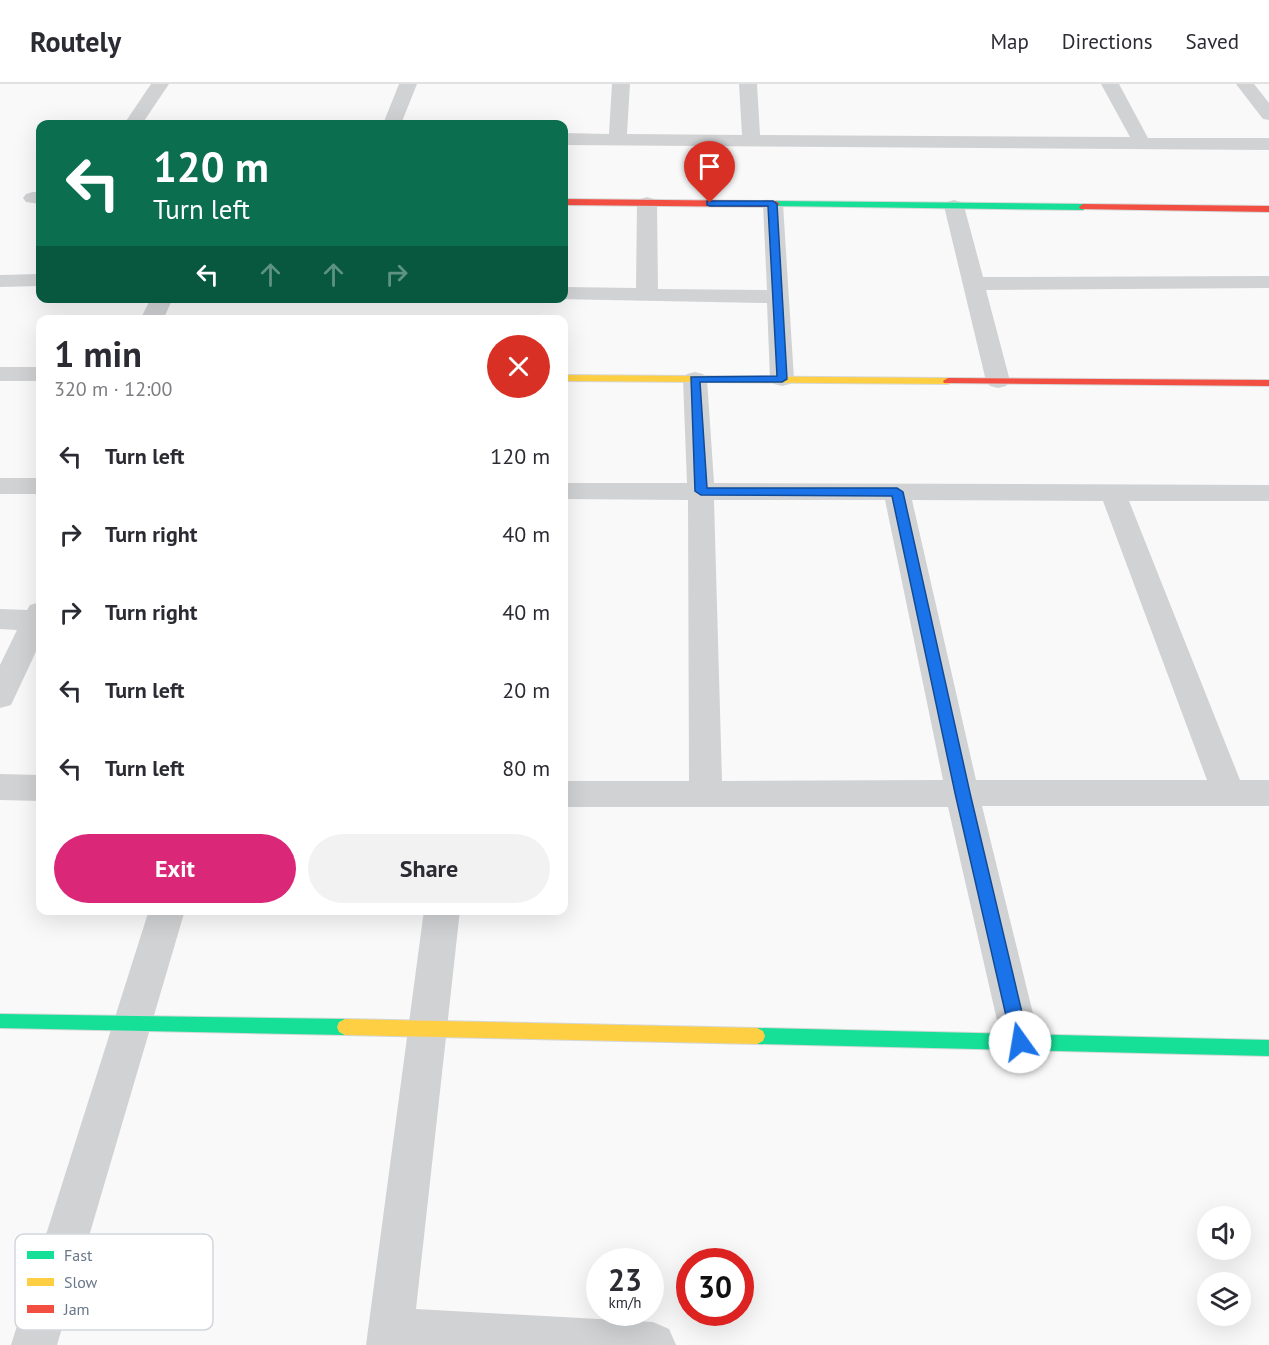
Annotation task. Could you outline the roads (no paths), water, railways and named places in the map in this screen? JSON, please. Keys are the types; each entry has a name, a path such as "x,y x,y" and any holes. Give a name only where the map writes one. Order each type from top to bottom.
{"street":[{"path":"136,120 160,84"},
{"path":"394,120 408,84"},
{"path":"618,140 621,84"},
{"path":"748,84 751,141"},
{"path":"1110,84 1142,143"},
{"path":"1245,84 1269,115"},
{"path":"568,140 1269,144"},
{"path":"568,202 1269,209"},
{"path":"647,203 647,295"},
{"path":"773,204 782,379"},
{"path":"954,206 998,381"},
{"path":"0,281 36,280"},
{"path":"974,284 1269,282"},
{"path":"568,294 778,297"},
{"path":"0,374 36,374"},
{"path":"568,378 1269,383"},
{"path":"695,379 701,491 706,794"},
{"path":"0,486 36,486"},
{"path":"568,491 1269,493"},
{"path":"897,492 962,793 1020,1042"},
{"path":"1113,493 1229,793"},
{"path":"0,619 36,616"},
{"path":"0,697 36,622"},
{"path":"0,787 36,788"},
{"path":"568,794 1269,793"},
{"path":"68,1234 165,915"},
{"path":"441,915 390,1338 653,1345"},
{"path":"0,1021 133,1022 1269,1048"},
{"path":"34,1345 39,1330"}]}
